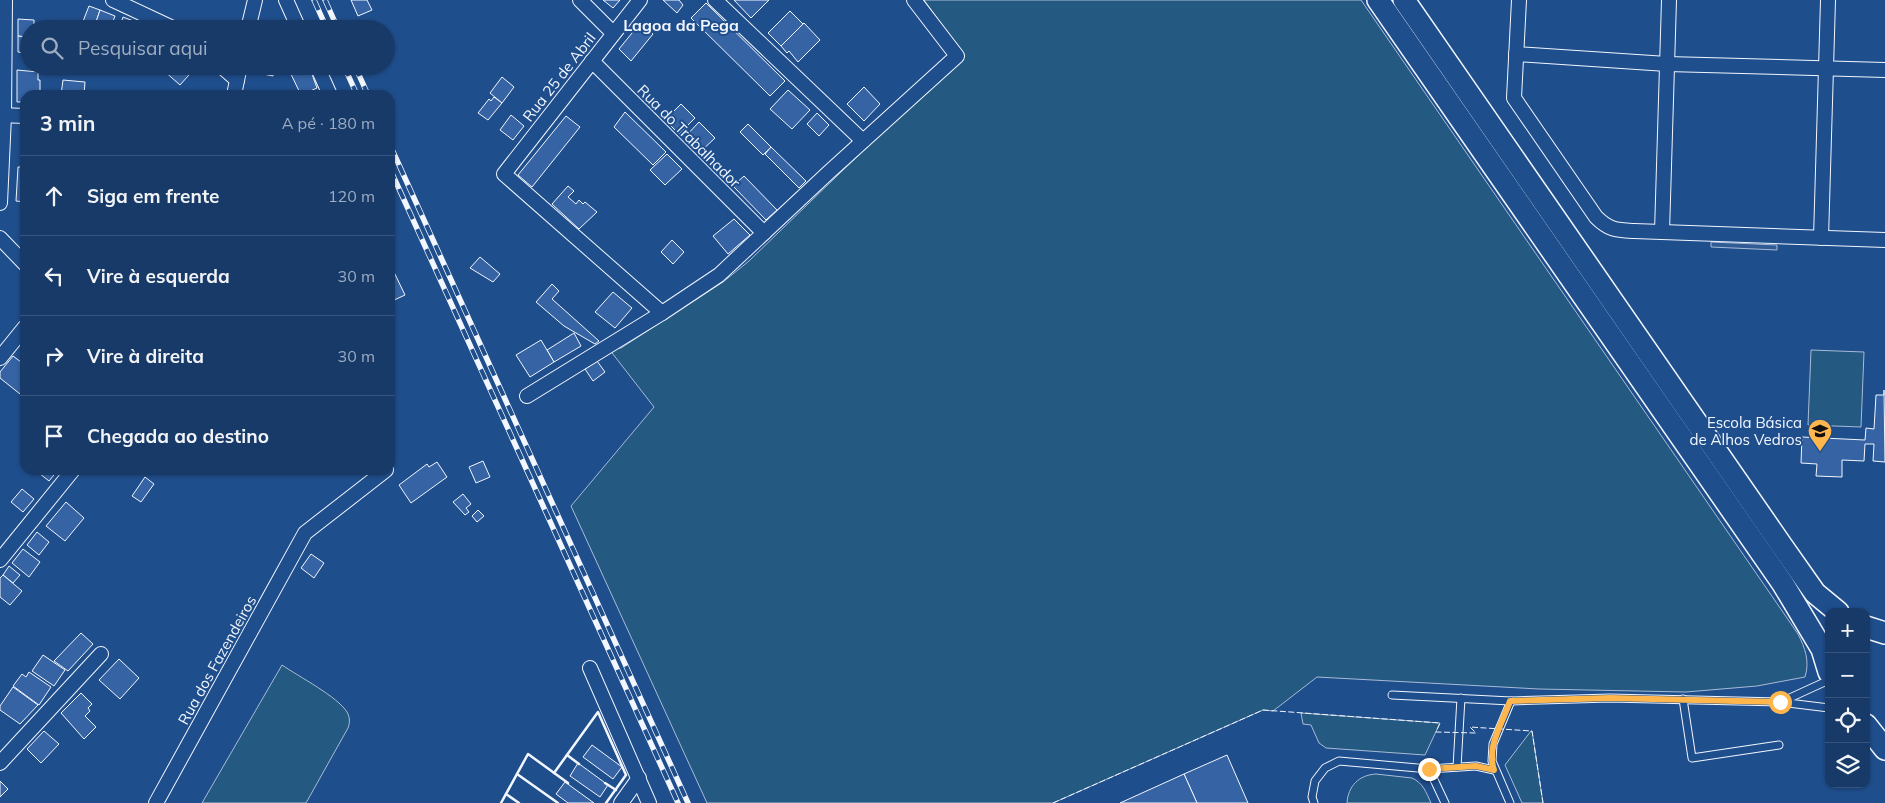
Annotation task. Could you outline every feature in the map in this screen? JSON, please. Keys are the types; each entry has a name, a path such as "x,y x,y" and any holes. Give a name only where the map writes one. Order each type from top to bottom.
{"main road":[{"path":"1378,0 1782,584 1822,648 1825,658"},
{"path":"1404,0 1815,593 1833,608"},
{"path":"1870,724 1885,723"},
{"path":"1870,729 1885,749"}],"street":[{"path":"113,0 156,20"},
{"path":"250,20 255,0"},
{"path":"286,0 295,20"},
{"path":"580,0 613,33"},
{"name":"Rua 25 de Abril","path":"640,0 504,174 662,313"},
{"path":"715,0 863,141"},
{"path":"527,396 662,313 719,275 956,56 914,0"},
{"path":"1519,0 1514,98 1596,217 1610,228 1662,232 1885,240"},
{"path":"1662,232 1669,0"},
{"path":"1821,238 1828,0"},
{"path":"0,203 3,4"},
{"path":"1516,54 1666,64 1885,70"},
{"name":"Rua do Trabalhador","path":"592,61 764,233"},
{"path":"235,90 238,75"},
{"path":"320,75 328,90"},
{"path":"2,116 20,116"},
{"path":"0,238 20,259"},
{"path":"0,358 20,333"},
{"path":"0,560 69,475"},
{"name":"Rua dos Fazendeiros","path":"156,803 305,533 380,475"},
{"path":"0,763 102,654"},
{"path":"590,668 649,803"},
{"path":"621,803 638,778"}],"lane":[{"path":"1780,702 1825,682"},
{"path":"1392,695 1510,701 1610,698 1780,702 1825,708"},
{"path":"1457,767 1461,698"},
{"path":"1682,700 1692,758 1779,745"},
{"path":"1510,701 1493,744 1492,753 1494,770 1510,803"},
{"path":"1314,803 1312,797 1315,781 1325,768 1339,761 1429,769 1476,766 1494,770"},
{"path":"1429,769 1445,803"}],"shaded area":[{"path":"924,0 1361,0 1798,634 1806,655 1805,677 1757,686 1686,692 1539,689 1317,677 1273,711 1263,710 1053,803 707,803 571,506 654,407 609,349 621,348 723,282 749,261 957,60 962,53"},
{"path":"1711,242 1777,245 1777,250 1711,247"},
{"path":"1811,350 1864,352 1861,427 1808,425"},
{"path":"282,665 335,700 347,712 349,718 348,728 306,803 202,803"},
{"path":"1301,713 1440,723 1425,755 1326,748 1319,743 1311,725 1303,724"},
{"path":"1531,731 1543,803 1522,803 1505,765"},
{"path":"1376,774 1416,780 1422,785 1431,803 1347,803 1350,791 1356,782 1364,777"}],"building":[{"path":"351,0 367,0 372,10 358,16"},
{"path":"603,0 620,0 613,8"},
{"path":"663,0 679,0 683,5 677,13"},
{"path":"734,0 769,0 751,18"},
{"path":"706,3 785,81 770,96 691,18"},
{"path":"89,6 100,10 97,20 84,20"},
{"path":"100,10 115,16 113,20 97,20"},
{"path":"790,11 803,24 781,46 768,33"},
{"path":"18,19 34,20 20,20 20,36 18,36"},
{"path":"641,22 653,34 631,61 619,49"},
{"path":"804,23 820,40 798,62 789,51 787,53 781,46"},
{"path":"18,36 20,36 20,52 18,52"},
{"path":"17,70 20,70 20,75 38,75 40,90 20,90 20,102 17,102"},
{"path":"169,75 189,75 180,85"},
{"path":"291,75 312,75 317,88 299,90"},
{"path":"502,77 514,87 502,103 490,93"},
{"path":"63,80 85,82 84,90 62,90"},
{"path":"864,87 880,104 864,121 847,104"},
{"path":"788,90 810,110 792,129 770,109"},
{"path":"494,97 502,103 488,120 478,113 489,99 491,101"},
{"path":"681,104 695,118 679,134 665,120"},
{"path":"625,112 666,152 653,165 614,127"},
{"path":"817,113 829,125 819,136 807,124"},
{"path":"511,115 524,126 513,140 500,130"},
{"path":"566,116 580,127 532,187 518,175"},
{"path":"699,122 715,138 699,153 684,138"},
{"path":"748,124 771,147 763,155 740,132"},
{"path":"771,147 806,181 799,188 765,154"},
{"path":"667,154 682,169 665,185 650,170"},
{"path":"18,167 20,167 20,201 16,201"},
{"path":"744,176 777,210 766,220 733,186"},
{"path":"568,186 574,191 568,197 576,204 579,200 583,204 585,202 597,212 579,229 552,204"},
{"path":"734,219 750,235 728,254 713,236"},
{"path":"672,240 684,252 673,264 661,252"},
{"path":"480,257 500,274 493,282 470,268"},
{"path":"395,274 405,295 395,300"},
{"path":"552,284 559,291 552,299 599,341 595,344 564,326 536,302"},
{"path":"613,292 632,308 615,328 595,312"},
{"path":"574,333 581,346 554,362 547,350"},
{"path":"541,340 554,362 530,377 516,355"},
{"path":"13,356 20,361 20,394 0,378 0,372"},
{"path":"597,361 605,372 593,381 585,369"},
{"path":"1884,390 1885,462 1873,461 1874,444 1865,444 1864,461 1842,460 1842,477 1816,476 1817,464 1801,463 1802,437 1865,440 1866,428 1874,429 1876,395 1884,395"},
{"path":"483,461 490,477 476,483 469,467"},
{"path":"437,462 447,477 411,503 399,485 427,464 429,467"},
{"path":"41,475 54,475 49,481"},
{"path":"145,477 154,484 141,502 132,496"},
{"path":"22,489 34,499 23,512 11,502"},
{"path":"463,494 471,504 466,508 469,512 465,515 453,502"},
{"path":"66,502 84,518 65,541 46,526"},
{"path":"478,510 484,516 477,522 472,516"},
{"path":"37,532 49,542 39,555 27,545"},
{"path":"23,549 40,562 29,577 12,563"},
{"path":"311,554 324,563 314,578 301,568"},
{"path":"9,566 20,575 13,583 3,575"},
{"path":"3,575 22,591 10,605 0,597 0,578"},
{"path":"81,633 93,644 68,671 54,661"},
{"path":"43,655 65,670 54,686 32,671"},
{"path":"119,659 139,678 120,699 99,680"},
{"path":"29,672 51,687 39,705 13,686 22,674 26,677"},
{"path":"13,687 38,705 20,724 0,710 0,706"},
{"path":"81,693 92,704 88,708 90,711 85,716 96,727 84,739 61,713"},
{"path":"44,731 59,744 41,763 27,749"},
{"path":"592,745 622,767 613,779 583,757"},
{"path":"1227,755 1248,803 1197,803 1184,774"},
{"path":"578,763 608,785 600,797 570,776"},
{"path":"1184,774 1197,803 1120,803"},
{"path":"0,781 8,789 0,797"},
{"path":"565,782 594,803 568,803 556,794"}],"railway":[{"path":"314,0 323,20"},
{"path":"325,0 334,20"},
{"path":"348,75 355,90"},
{"path":"359,75 366,90"},
{"path":"395,156 688,803"},
{"path":"395,180 678,803"}],"fence":[{"path":"1053,803 1263,710 1440,723 1436,732 1476,733 1470,727 1532,731 1543,803"}],"wall":[{"path":"554,773 598,712 626,775 606,803"},
{"path":"501,803 528,754 568,783"},
{"path":"567,755 579,764"},
{"path":"517,774 558,803"},
{"path":"605,783 616,790"},
{"path":"506,794 519,803"}],"place":[{"name":"Escola Básica de Alhos Vedros","path":"1820,452"}],"district":[{"name":"Lagoa da Pega","path":"681,25"}],"route":[{"path":"1429,769 1476,766 1494,770 1492,761 1493,744 1510,701 1610,698 1780,702"}]}
